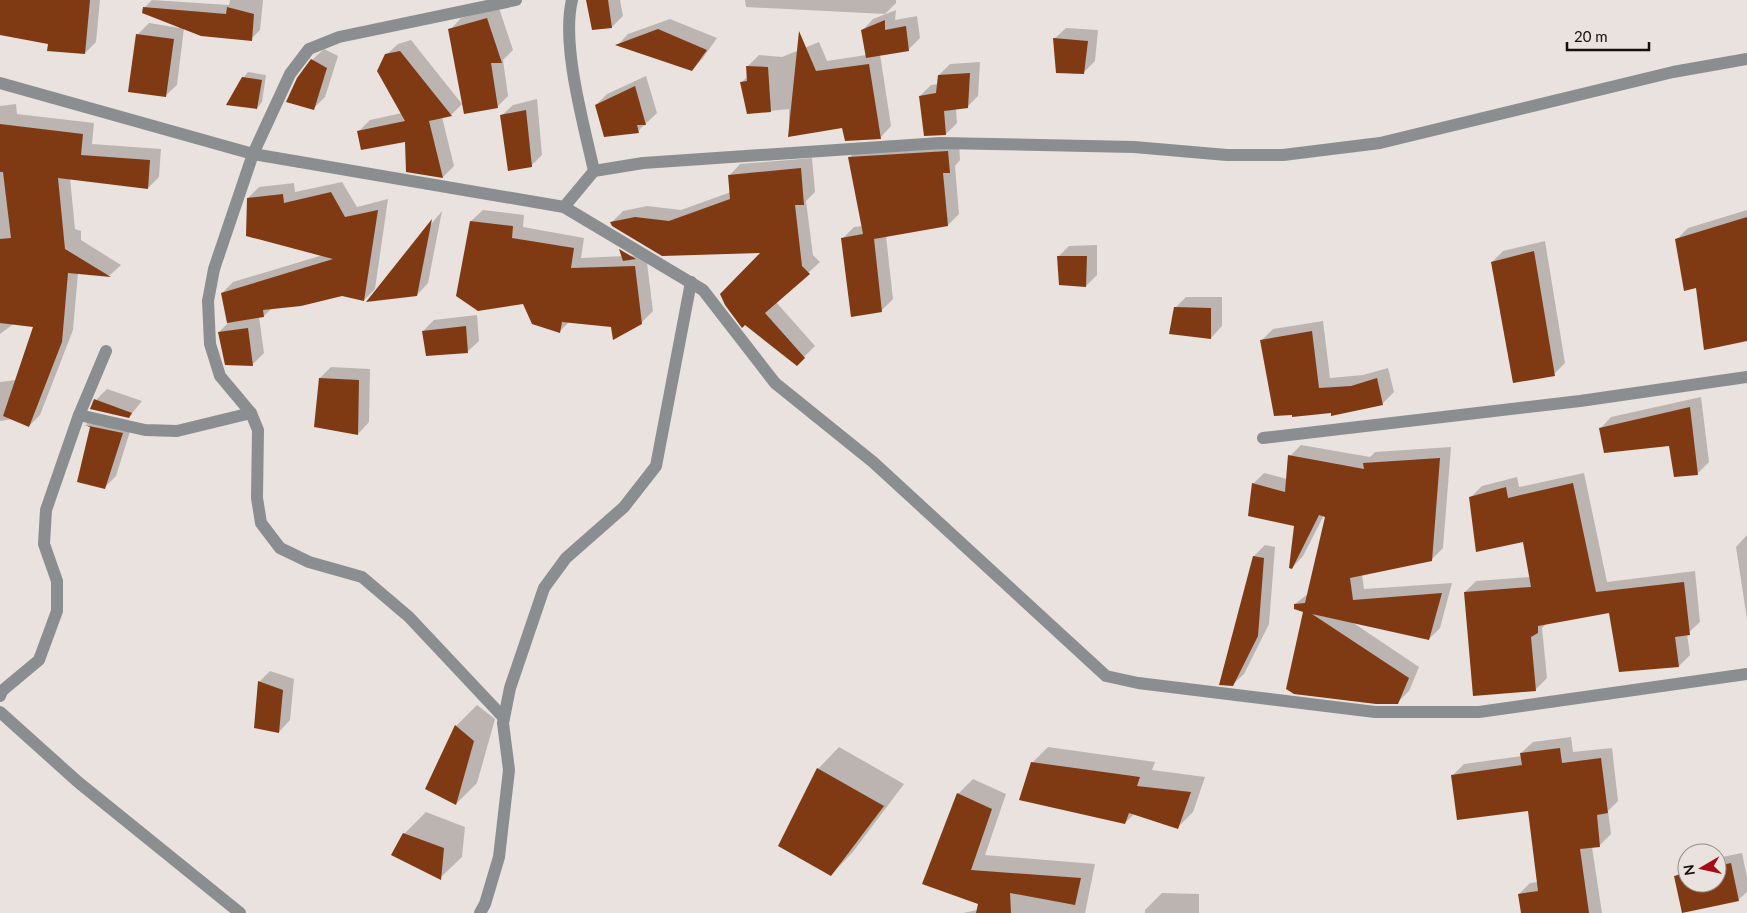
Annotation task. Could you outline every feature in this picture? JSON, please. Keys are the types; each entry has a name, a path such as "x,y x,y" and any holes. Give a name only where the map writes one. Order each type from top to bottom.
{"street":[{"path":"504,718 409,617 362,578 309,562 280,548 261,522 257,498 258,430 251,413 220,376 210,344 208,301 214,269 253,154 290,74 309,49 339,37 516,0"},
{"path":"572,0 570,10 573,71 594,171"},
{"path":"564,207 594,171 643,163 940,143 1134,147 1228,155 1284,154 1380,143 1674,72 1747,59"},
{"path":"0,83 253,154 564,207 703,290 775,383 873,462 1106,676 1138,683 1384,712 1479,712 1747,674"},
{"path":"480,913 485,904 499,857 509,770 504,718 510,688 544,588 566,558 624,506 656,466 692,282"},
{"path":"0,696 2,691 39,660 57,611 57,581 44,544 46,510 79,415 106,351"},
{"path":"1263,438 1580,401 1747,377"},
{"path":"79,415 145,430 178,431 251,413"},
{"path":"0,712 78,782 240,913"}],"building":[{"path":"0,0 90,0 85,54 47,51 48,44 0,35"},
{"path":"586,0 608,0 612,28 592,30"},
{"path":"143,7 226,14 227,7 254,14 252,41 201,36 142,13"},
{"path":"487,18 502,63 491,63 498,108 464,114 448,29"},
{"path":"885,20 885,30 906,26 909,51 866,58 861,30"},
{"path":"658,29 707,50 692,71 615,45"},
{"path":"799,31 816,71 869,64 881,139 845,141 842,128 788,137"},
{"path":"136,34 174,39 166,97 128,92"},
{"path":"1053,38 1088,41 1084,74 1056,73"},
{"path":"400,51 452,116 429,121 443,178 406,172 405,142 361,150 357,131 405,121 377,71 385,54"},
{"path":"311,59 327,68 314,110 286,102 297,78"},
{"path":"746,66 768,67 771,112 747,114 740,82 747,81"},
{"path":"970,73 968,108 944,111 946,135 924,136 919,96 936,93 938,75"},
{"path":"242,77 262,80 257,109 226,105"},
{"path":"635,86 646,125 637,125 639,133 604,137 595,105"},
{"path":"526,110 532,167 508,171 500,115"},
{"path":"0,124 83,134 81,155 150,160 148,189 58,178 65,249 111,277 68,273 62,342 29,427 3,416 33,327 0,323 0,239 11,238 3,172 0,172"},
{"path":"948,151 950,173 943,173 948,226 874,239 882,312 851,317 841,238 863,234 848,157"},
{"path":"801,168 804,205 795,205 802,266 810,274 765,313 805,358 797,366 745,325 742,328 725,305 720,294 760,253 662,256 612,226 610,222 635,217 669,221 730,199 728,175"},
{"path":"331,192 345,217 378,210 364,301 342,296 301,306 263,310 264,317 227,323 221,293 333,259 246,236 247,198 283,194 284,203"},
{"path":"1747,217 1747,341 1704,350 1696,288 1684,291 1675,239"},
{"path":"432,219 417,296 366,302"},
{"path":"470,221 513,226 512,238 574,248 571,268 635,266 642,324 613,340 611,327 562,322 560,333 532,324 523,304 478,311 456,296"},
{"path":"619,249 636,259 623,261"},
{"path":"1534,251 1555,376 1513,383 1491,262"},
{"path":"1057,256 1087,256 1086,287 1059,285"},
{"path":"1174,307 1211,308 1211,339 1169,334"},
{"path":"466,326 468,353 426,356 422,331"},
{"path":"248,328 253,366 225,365 218,332"},
{"path":"1312,331 1319,388 1351,386 1377,378 1383,405 1331,416 1331,413 1292,417 1292,415 1274,416 1260,340"},
{"path":"319,378 359,380 358,435 314,427"},
{"path":"94,399 132,413 129,418 90,409"},
{"path":"1690,407 1698,475 1674,477 1669,446 1604,453 1599,428"},
{"path":"84,425 123,433 105,489 77,482 90,427"},
{"path":"1288,455 1364,469 1363,463 1440,458 1432,561 1350,578 1353,600 1442,593 1429,640 1312,614 1409,678 1398,704 1376,704 1294,694 1286,689 1303,612 1294,609 1294,604 1305,603 1325,517 1319,515 1292,569 1289,568 1294,526 1248,516 1252,483 1285,492"},
{"path":"1573,483 1596,592 1684,582 1690,635 1675,637 1679,667 1619,672 1609,613 1538,626 1538,633 1531,637 1536,691 1473,696 1464,592 1531,587 1523,542 1476,552 1469,497 1506,487 1508,498"},
{"path":"1253,556 1264,558 1258,636 1233,686 1219,685"},
{"path":"258,681 283,690 279,733 254,728"},
{"path":"455,725 474,741 456,805 425,789"},
{"path":"1560,748 1562,763 1601,758 1608,813 1597,815 1600,847 1580,849 1589,913 1521,913 1518,894 1538,891 1528,811 1457,820 1451,775 1522,765 1520,753"},
{"path":"1031,762 1140,777 1137,786 1191,792 1178,829 1129,813 1125,824 1019,800"},
{"path":"817,768 884,806 831,876 778,846"},
{"path":"957,793 992,809 971,870 1081,878 1075,905 1010,893 1011,913 976,913 978,904 922,884"},
{"path":"403,833 444,848 441,880 391,855"},
{"path":"1731,863 1739,901 1682,913 1678,893 1727,893 1727,864"},
{"path":"1677,875 1677,890 1674,876"}]}
